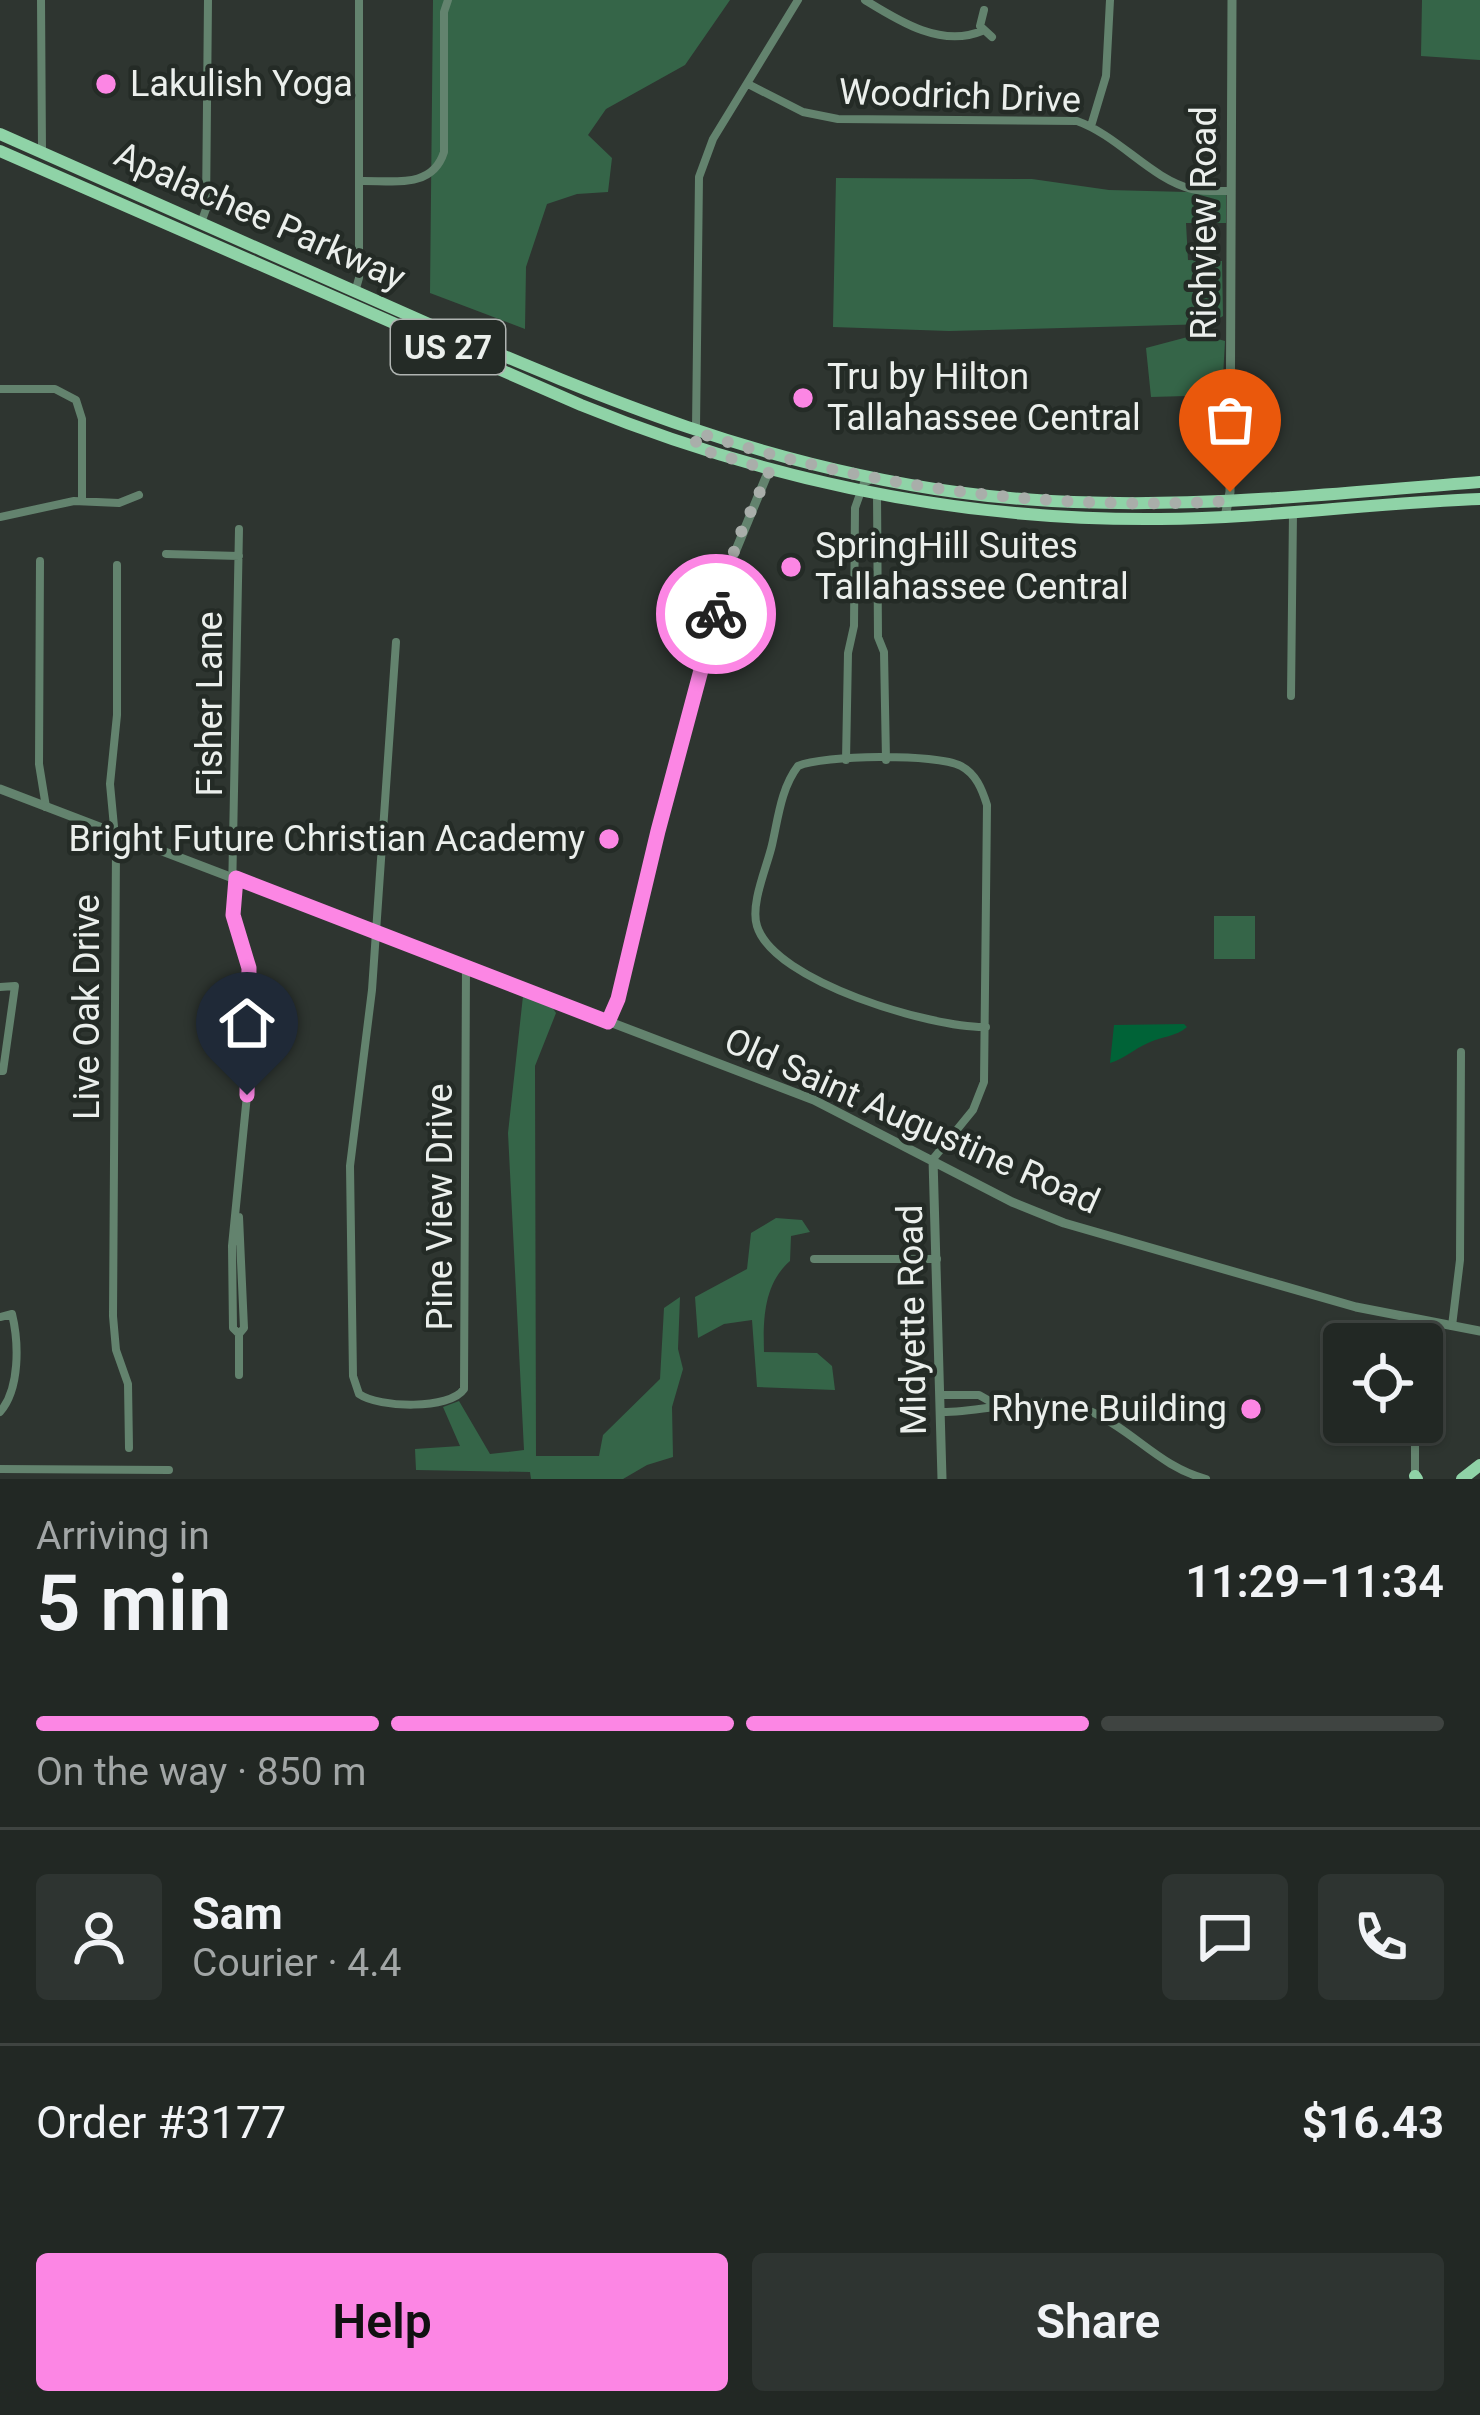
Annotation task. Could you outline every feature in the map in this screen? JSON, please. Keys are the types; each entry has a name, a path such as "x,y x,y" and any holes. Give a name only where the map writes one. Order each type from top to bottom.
{"main road":[{"name":"Apalachee Parkway","path":"0,134 201,223 580,405 770,470 862,484 1060,502 1228,501 1480,482"},
{"name":"Apalachee Parkway","path":"0,151 181,230 570,385 696,432 862,484 878,494 1030,515 1225,517 1480,499"},
{"path":"82,170 86,187 108,182"},
{"path":"181,230 201,223"},
{"path":"1409,487 1428,501 1460,483"},
{"path":"1030,515 1060,502"},
{"path":"1462,1479 1480,1465"}],"street":[{"path":"41,0 42,152"},
{"path":"201,223 206,209 208,0"},
{"path":"353,298 358,278 359,0"},
{"path":"359,181 420,180 440,163 448,0"},
{"path":"696,448 699,177 713,139 798,0"},
{"path":"865,0 918,29 960,36 982,31 992,37"},
{"path":"1091,126 1106,76 1110,0"},
{"name":"Richview Road","path":"1225,517 1232,0"},
{"path":"982,31 984,10"},
{"name":"Woodrich Drive","path":"748,84 803,112 838,119 1056,119 1091,126 1178,184 1195,190 1231,191"},
{"path":"0,388 55,389 76,400 82,419 82,501"},
{"path":"608,1022 618,999 730,565 770,470"},
{"path":"846,760 848,653 854,626 862,484"},
{"path":"878,494 878,637 884,652 886,760"},
{"path":"0,518 82,501 119,503 139,495"},
{"path":"1291,696 1293,510"},
{"name":"Fisher Lane","path":"238,529 233,915 249,968 247,1095 232,1246 232,1328 238,1334 239,1375"},
{"path":"166,554 238,556"},
{"path":"40,561 39,764 46,807"},
{"name":"Live Oak Drive","path":"117,565 117,716 110,784 114,832 113,1316 116,1350 128,1384 129,1448"},
{"path":"376,932 396,642"},
{"path":"934,1160 976,1102 986,1074 987,805 974,778 944,760 808,762 794,771 758,904 760,932 777,957 794,970 921,1019 986,1027"},
{"name":"Old Saint Augustine Road","path":"0,789 814,1100 1012,1202 1064,1223 1310,1295 1480,1331"},
{"name":"Pine View Drive","path":"376,932 349,1187 353,1376 358,1394 369,1401 453,1401 466,1382 466,967"},
{"path":"0,987 16,986 4,1071 0,1071"},
{"path":"1452,1326 1460,1260 1461,1052"},
{"name":"Midyette Road","path":"934,1160 943,1479"},
{"path":"814,1259 939,1259"},
{"path":"0,1317 12,1314 16,1335 13,1388 0,1412"},
{"path":"1417,1319 1417,1323"},
{"path":"942,1395 979,1395 994,1404 1077,1407 1116,1426 1168,1465 1206,1479"},
{"path":"942,1412 979,1412 994,1404"},
{"path":"1415,1443 1416,1478"},
{"path":"0,1469 169,1470"}],"shaded area":[{"path":"433,0 730,0 685,65 606,109 588,135 612,158 608,192 577,194 547,204 526,267 525,329 430,293"},
{"path":"1422,0 1480,0 1480,60 1421,56"},
{"path":"836,178 1032,179 1109,190 1226,193 1226,223 1186,223 1188,260 1222,261 1223,316 1210,324 949,331 833,327"},
{"path":"1199,334 1225,341 1222,395 1151,397 1146,348"},
{"path":"1214,916 1255,916 1255,959 1214,959"},
{"path":"523,996 548,1001 556,1013 535,1066 536,1456 599,1456 603,1435 660,1379 664,1308 680,1297 678,1349 683,1369 672,1407 673,1457 623,1479 531,1479 530,1472 416,1470 415,1449 460,1446 443,1407 459,1401 490,1454 524,1450 508,1133"},
{"path":"1114,1025 1187,1027 1178,1033 1110,1063"},
{"path":"776,1218 802,1220 810,1232 791,1236 790,1261 775,1280 767,1302 764,1352 817,1353 832,1366 835,1390 757,1387 752,1320 724,1324 698,1338 695,1297 747,1269 751,1233"}],"way so far":[{"path":"716,614 737,541 770,470 696,448 696,432 818,467 994,496 1166,504 1228,501 1230,492"}],"place":[{"name":"Lakulish Yoga","path":"106,84"},
{"name":"Tru by Hilton Tallahassee Central","path":"803,398"},
{"name":"SpringHill Suites Tallahassee Central","path":"791,567"},
{"name":"Bright Future Christian Academy","path":"609,839"},
{"name":"Rhyne Building","path":"1251,1409"}],"route":[{"path":"247,1095 249,968 233,915 236,878 608,1022 618,999 716,614"}]}
